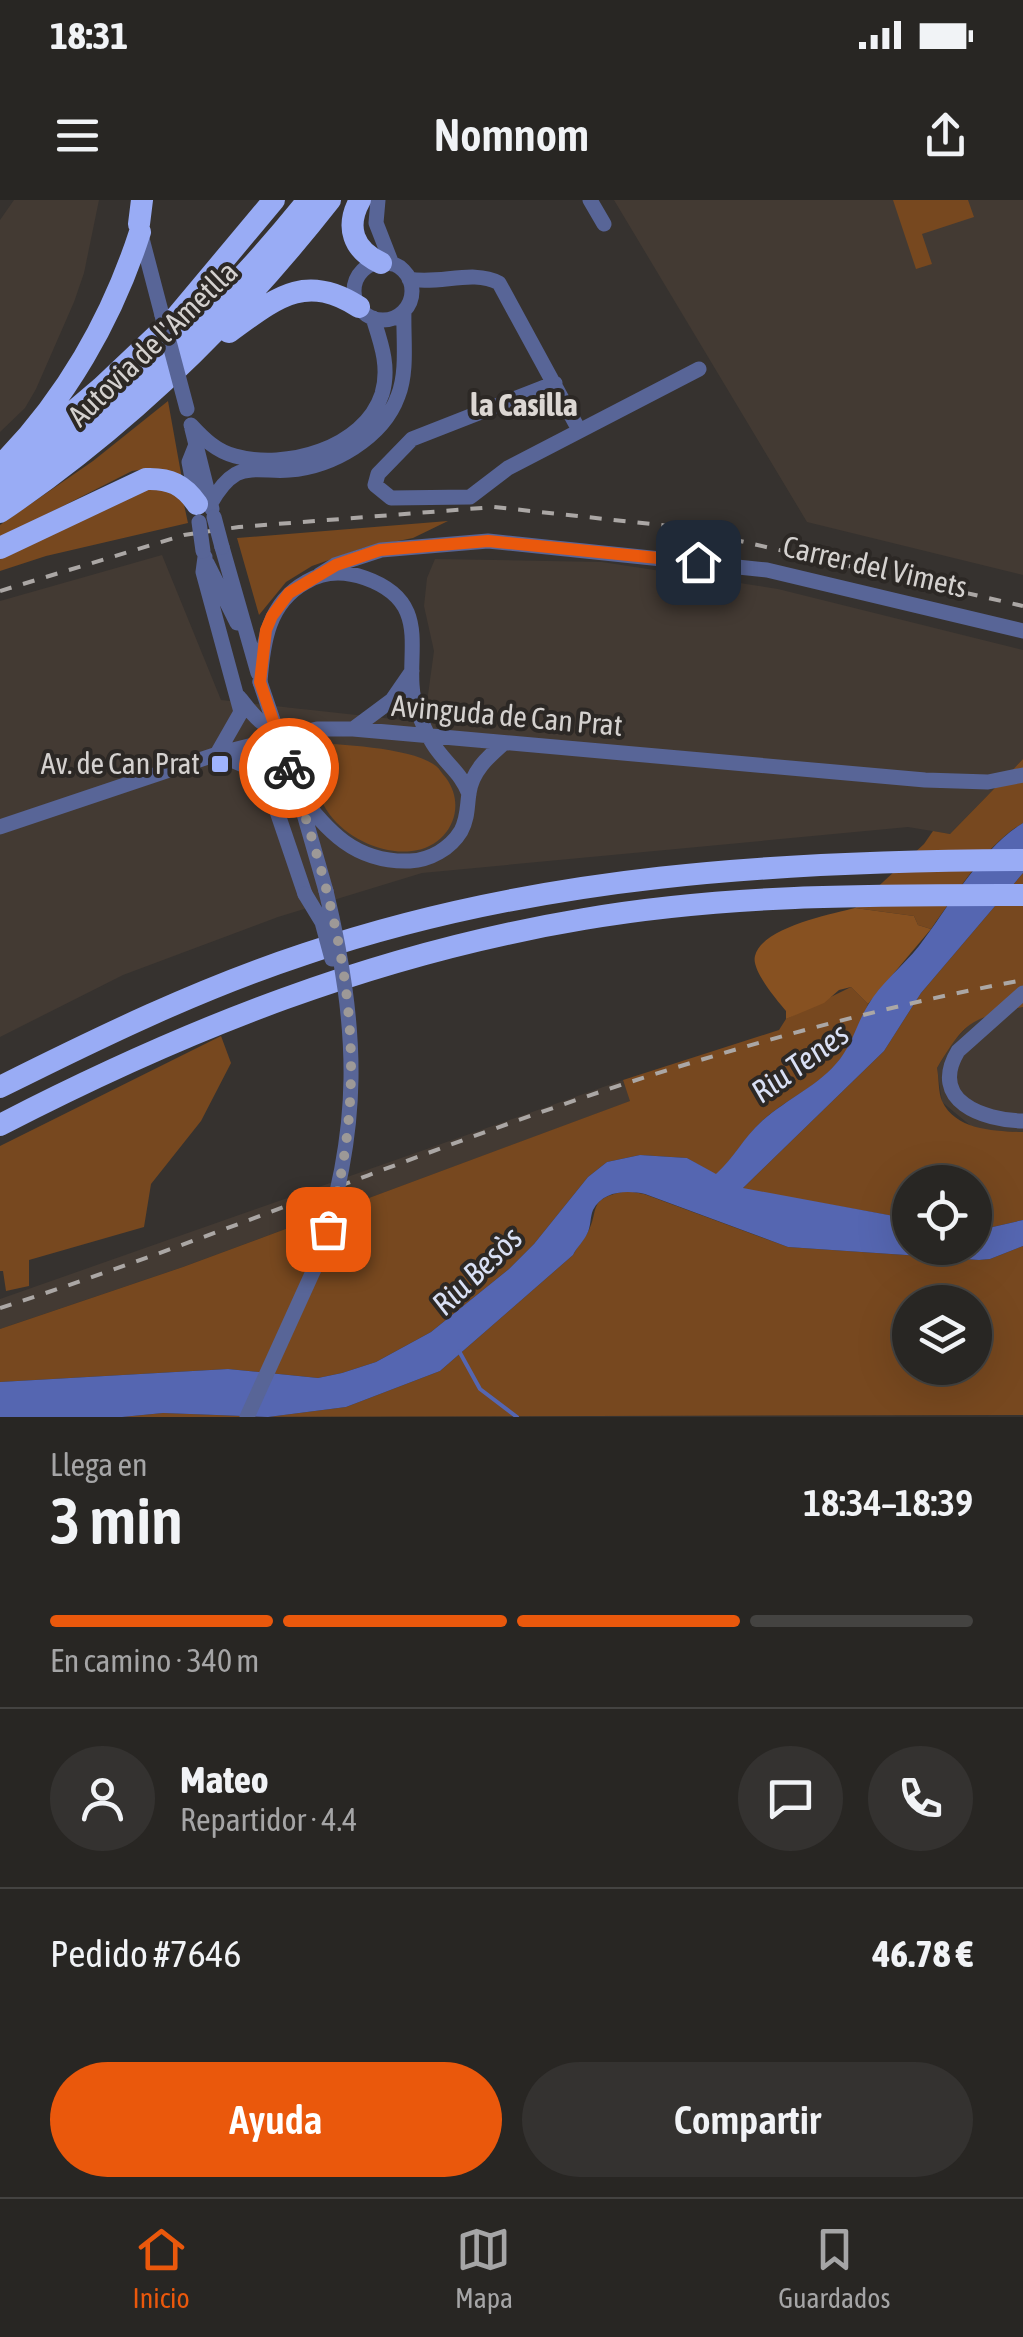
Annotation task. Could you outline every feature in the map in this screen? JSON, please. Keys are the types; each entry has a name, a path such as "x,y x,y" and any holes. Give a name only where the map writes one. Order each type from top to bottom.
{"highway":[{"path":"0,468 43,439 176,317 274,200"},
{"name":"Autovia de l'Ametlla","path":"0,490 73,436 157,364 232,288 308,200"},
{"name":"Autovia de l'Ametlla","path":"0,512 92,446 186,363 290,250 330,200"},
{"path":"360,200 353,216 352,234 362,251 387,263"},
{"path":"0,468 54,406 79,366 128,269 137,211"},
{"path":"186,363 266,305 304,289 334,292 366,312"},
{"path":"0,548 146,479 178,484 205,512"},
{"path":"0,1087 122,1026 226,982 306,954 442,915 657,876 756,866 1023,860"},
{"path":"0,1125 172,1040 288,995 443,948 585,918 680,906 864,895 1023,894"}],"street":[{"path":"378,200 376,223 387,263 409,279 436,281 484,276 499,282 579,430"},
{"path":"590,200 604,224"},
{"path":"137,211 196,446 188,462 222,547 260,682 297,791 326,891 349,1002 354,1067 346,1156 338,1193 316,1266 247,1417"},
{"path":"189,417 212,445 249,458 270,460 310,454 335,444 365,422 381,396 386,364 366,312 354,294 356,282 368,266 387,263"},
{"path":"366,312 392,318 466,278"},
{"path":"349,1002 336,976 322,922 304,894 267,782 248,766 218,754 241,712 202,572 205,512 225,482 240,472 313,466 367,438 384,420 398,397 402,379 409,279"},
{"path":"555,383 412,439 378,474 375,485 391,498 470,498 508,468 699,368"},
{"name":"Carrer del Vimets","path":"260,682 262,652 272,616 289,593 319,574 380,550 488,541 767,570 1023,630"},
{"path":"204,554 232,617 246,634"},
{"path":"319,574 358,576 387,589 397,599 413,631 414,702 437,750 458,772 469,794"},
{"path":"353,729 392,700 413,667"},
{"path":"239,698 259,722 290,734 274,757 267,782"},
{"name":"Avinguda de Can Prat","path":"0,827 218,754 317,729 353,729 925,780 988,782 1023,775"},
{"path":"297,791 322,823 360,854 392,861 421,860 443,850 460,831 476,772 504,743"},
{"path":"1023,992 958,1051 950,1063 950,1077 958,1098 976,1113 1000,1121 1023,1121"}],"shaded area":[{"path":"14,200 99,200 74,302 36,389 25,408 0,432 0,220"},
{"path":"614,200 1023,200 1023,575 807,522"},
{"path":"893,200 968,200 974,217 922,234 932,264 916,269"},
{"path":"168,401 182,479 152,468 132,471 0,538 0,525 93,461"},
{"path":"145,488 165,488 183,500 188,523 46,556 0,571 0,557"},
{"path":"448,521 413,538 363,548 312,566 286,582 259,615 237,538"},
{"path":"162,555 221,700 439,724 427,702 434,651 424,606 427,578 435,559 602,562 778,589 1023,650 1023,759 950,834 908,827 422,873 278,917 123,975 0,1037 0,601"},
{"path":"308,742 393,751 436,766 446,778 455,802 455,813 445,834 425,848 401,852 356,838 337,823 321,800 303,751"},
{"path":"1023,759 1023,823 984,857 931,929 918,925 914,916 855,908 933,831 950,834"},
{"path":"1023,873 1023,1007 971,1024 937,1068 942,1101 957,1118 978,1127 1023,1132 1023,1220 992,1227 992,1165 892,1165 892,1216 742,1189 884,1051 921,993"},
{"path":"855,908 914,916 918,925 931,929 868,1004 851,987 786,1019 786,1011 757,969 755,956 760,946 798,924"},
{"path":"851,987 868,1004 845,1052 824,1076 761,1122 716,1175 687,1158 640,1155 607,1162 588,1177 509,1269 431,1332 376,1362 318,1378 228,1369 0,1382 0,1329 183,1267 630,1101 623,1080 779,1030 786,1019"},
{"path":"1023,1007 1023,1132 971,1126 942,1102 937,1068 953,1042 976,1018"},
{"path":"221,1036 231,1063 201,1121 151,1184 144,1227 29,1260 29,1286 6,1291 0,1271 0,1146"},
{"path":"623,1080 631,1101 183,1267 0,1329 0,1299"},
{"path":"627,1191 788,1247 892,1254 892,1265 992,1265 992,1258 1023,1246 1023,1415 271,1417 346,1407 440,1371 573,1255 600,1202"},
{"path":"163,1413 260,1417 122,1417"}],"water":[{"path":"1023,823 1023,873 921,993 884,1051 743,1188 892,1216 892,1254 788,1247 645,1194 616,1193 597,1204 587,1234 573,1255 440,1371 346,1407 268,1417 163,1413 0,1417 0,1382 228,1369 318,1378 376,1362 431,1332 509,1269 588,1177 607,1162 640,1155 687,1158 716,1174 761,1122 840,1059 879,989 919,946 966,879"},
{"path":"1023,1220 1023,1246 992,1258 992,1227"}],"waterway":[{"path":"459,1351 480,1389 517,1417"}],"railway":[{"path":"0,591 184,535 239,527 494,507 679,527 1023,606"},
{"path":"0,1308 627,1083 824,1025 1023,980"}],"way so far":[{"path":"289,768 326,891 349,1002 354,1067 351,1112 346,1156 328,1229"}],"place":[{"name":"Av. de Can Prat","path":"220,764"}],"district":[{"name":"la Casilla","path":"524,405"}],"route":[{"path":"289,768 260,682 266,630 289,593 336,565 380,550 488,541 698,562"}],"water label":[{"name":"Riu Tenes","path":"800,1063"},
{"name":"Riu Besòs","path":"477,1271"}]}
